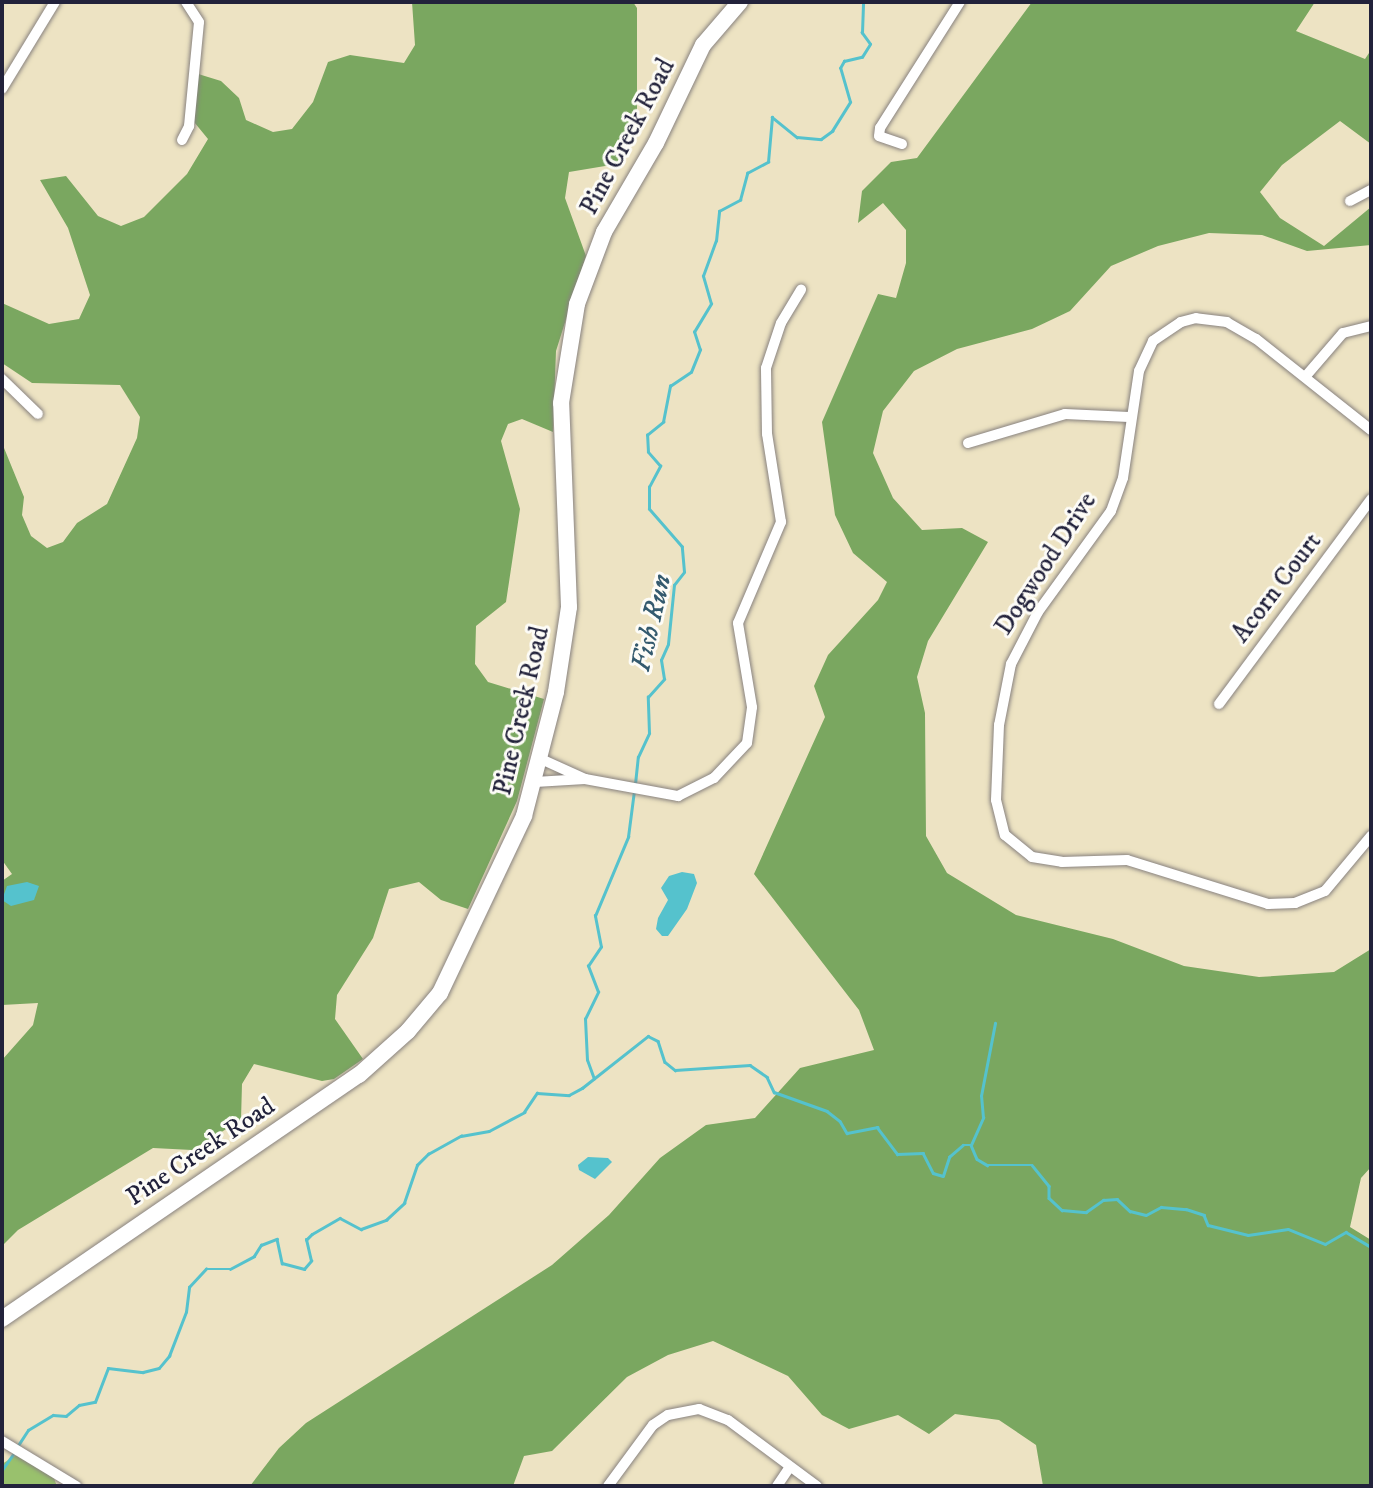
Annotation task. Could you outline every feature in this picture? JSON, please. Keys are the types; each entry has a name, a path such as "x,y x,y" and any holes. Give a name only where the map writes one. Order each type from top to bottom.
{"street":[{"path":"2,89 55,2"},
{"path":"182,140 189,126 199,22 186,2"},
{"name":"Pine Creek Road","path":"2,1318 359,1075 408,1031 440,993 524,816 541,760 569,607 561,402 571,327 604,232 656,143 711,31 740,2"},
{"path":"902,144 879,136 880,128 960,2"},
{"path":"1350,201 1371,190"},
{"path":"541,760 584,779 678,796 714,778 747,743 752,707 738,623 781,522 767,434 766,368 781,323 801,290"},
{"name":"Dogwood Drive","path":"1371,430 1305,377 1227,322 1196,318 1165,330 1153,341 1139,371 1129,417 1124,478 1111,511 1038,612 1011,664 999,725 996,784 999,818 1005,835 1032,857 1127,860 1254,900 1281,904 1325,891 1371,836"},
{"path":"1305,377 1343,333 1371,326"},
{"path":"2,379 38,414"},
{"path":"968,443 1065,414 1129,417"},
{"name":"Acorn Court","path":"1219,704 1371,499"},
{"path":"535,782 584,779"},
{"path":"608,1486 653,1425 668,1415 699,1409 728,1420 789,1468 817,1486"},
{"path":"2,1441 76,1486"},
{"path":"777,1486 789,1468"}],"green space":[{"path":"412,2 633,2 637,8 637,111 617,164 569,172 565,198 586,256 556,351 553,432 522,419 508,424 501,441 520,509 506,602 476,626 475,664 488,682 544,699 517,801 468,909 441,900 419,882 389,889 373,938 337,995 335,1019 363,1059 334,1079 322,1081 254,1064 242,1084 241,1120 192,1150 153,1148 18,1230 2,1246 2,1060 33,1025 38,1003 2,1005 2,881 12,874 2,860 2,443 24,497 22,515 31,536 47,548 63,542 77,523 107,504 137,438 140,417 120,385 32,383 2,363 2,303 49,324 79,319 90,295 68,228 40,180 66,176 98,216 121,226 144,217 187,174 208,139 190,117 195,73 221,81 239,98 246,120 273,132 292,129 313,102 328,62 350,55 404,63 415,45"},
{"path":"1032,2 1315,2 1296,31 1365,59 1371,50 1371,144 1340,121 1282,165 1260,192 1280,218 1324,246 1371,207 1371,245 1307,251 1262,235 1209,233 1158,246 1111,266 1070,311 1032,329 957,349 914,371 883,411 873,453 893,498 922,530 962,528 988,542 928,641 917,677 925,713 926,836 947,873 1016,915 1113,939 1184,966 1259,977 1334,972 1371,949 1371,1167 1361,1178 1350,1227 1371,1240 1371,1486 1043,1486 1036,1445 999,1420 955,1414 929,1434 898,1415 849,1429 822,1415 788,1376 713,1341 668,1355 627,1377 552,1451 524,1456 513,1486 250,1486 279,1448 306,1423 552,1265 609,1215 660,1158 706,1125 755,1118 800,1068 874,1050 859,1010 754,874 825,717 814,686 828,655 878,600 887,582 853,553 835,515 822,422 878,294 896,298 906,263 906,230 883,203 858,223 862,191 891,162 917,158"},
{"path":"18,1454 53,1476 57,1486 2,1486 2,1464"}],"water":[{"path":"682,872 694,874 697,883 687,909 668,936 662,936 656,929 658,918 668,900 661,888 669,876"},
{"path":"27,882 39,886 34,900 11,906 2,900 7,886"},
{"path":"588,1157 608,1158 612,1162 595,1179 579,1170 578,1165"}],"waterway":[{"name":"Fish Run","path":"635,784 638,757 649,733 648,697 664,679 661,660 668,644 674,585 684,572 682,547 649,509 649,487 660,466 648,452 647,435 663,422 670,386 691,372 700,350 694,332 711,304 703,276 716,241 719,211 740,200 747,173 768,162 772,117 797,137 821,139 832,131 850,102 840,68 844,61 862,57 870,44 862,33 863,2"},
{"name":"Fish Run","path":"594,1079 587,1060 585,1019 598,992 588,966 601,947 595,916 628,837 634,791"},
{"path":"971,1145 983,1118 981,1096 995,1023"},
{"path":"17,1447 28,1430 53,1415 66,1416 79,1405 95,1402 108,1368 143,1372 159,1368 169,1356 186,1312 189,1287 206,1269 230,1269 254,1256 261,1245 277,1239 282,1263 304,1269 311,1261 306,1240 312,1234 340,1218 361,1229 386,1220 404,1203 417,1165 428,1154 461,1136 489,1131 524,1112 537,1093 569,1095 582,1088 648,1036 658,1041 665,1062 675,1070 750,1065 767,1077 774,1092 827,1111 840,1121 847,1133 877,1127 897,1154 923,1153 933,1173 943,1176 949,1157 963,1145 971,1145 977,1159 987,1165 1032,1165 1049,1186 1049,1198 1062,1210 1086,1212 1103,1200 1117,1199 1130,1211 1146,1215 1161,1207 1186,1209 1204,1215 1208,1225 1248,1235 1288,1229 1325,1244 1346,1232 1371,1247"},
{"path":"2,1470 14,1453"}]}
